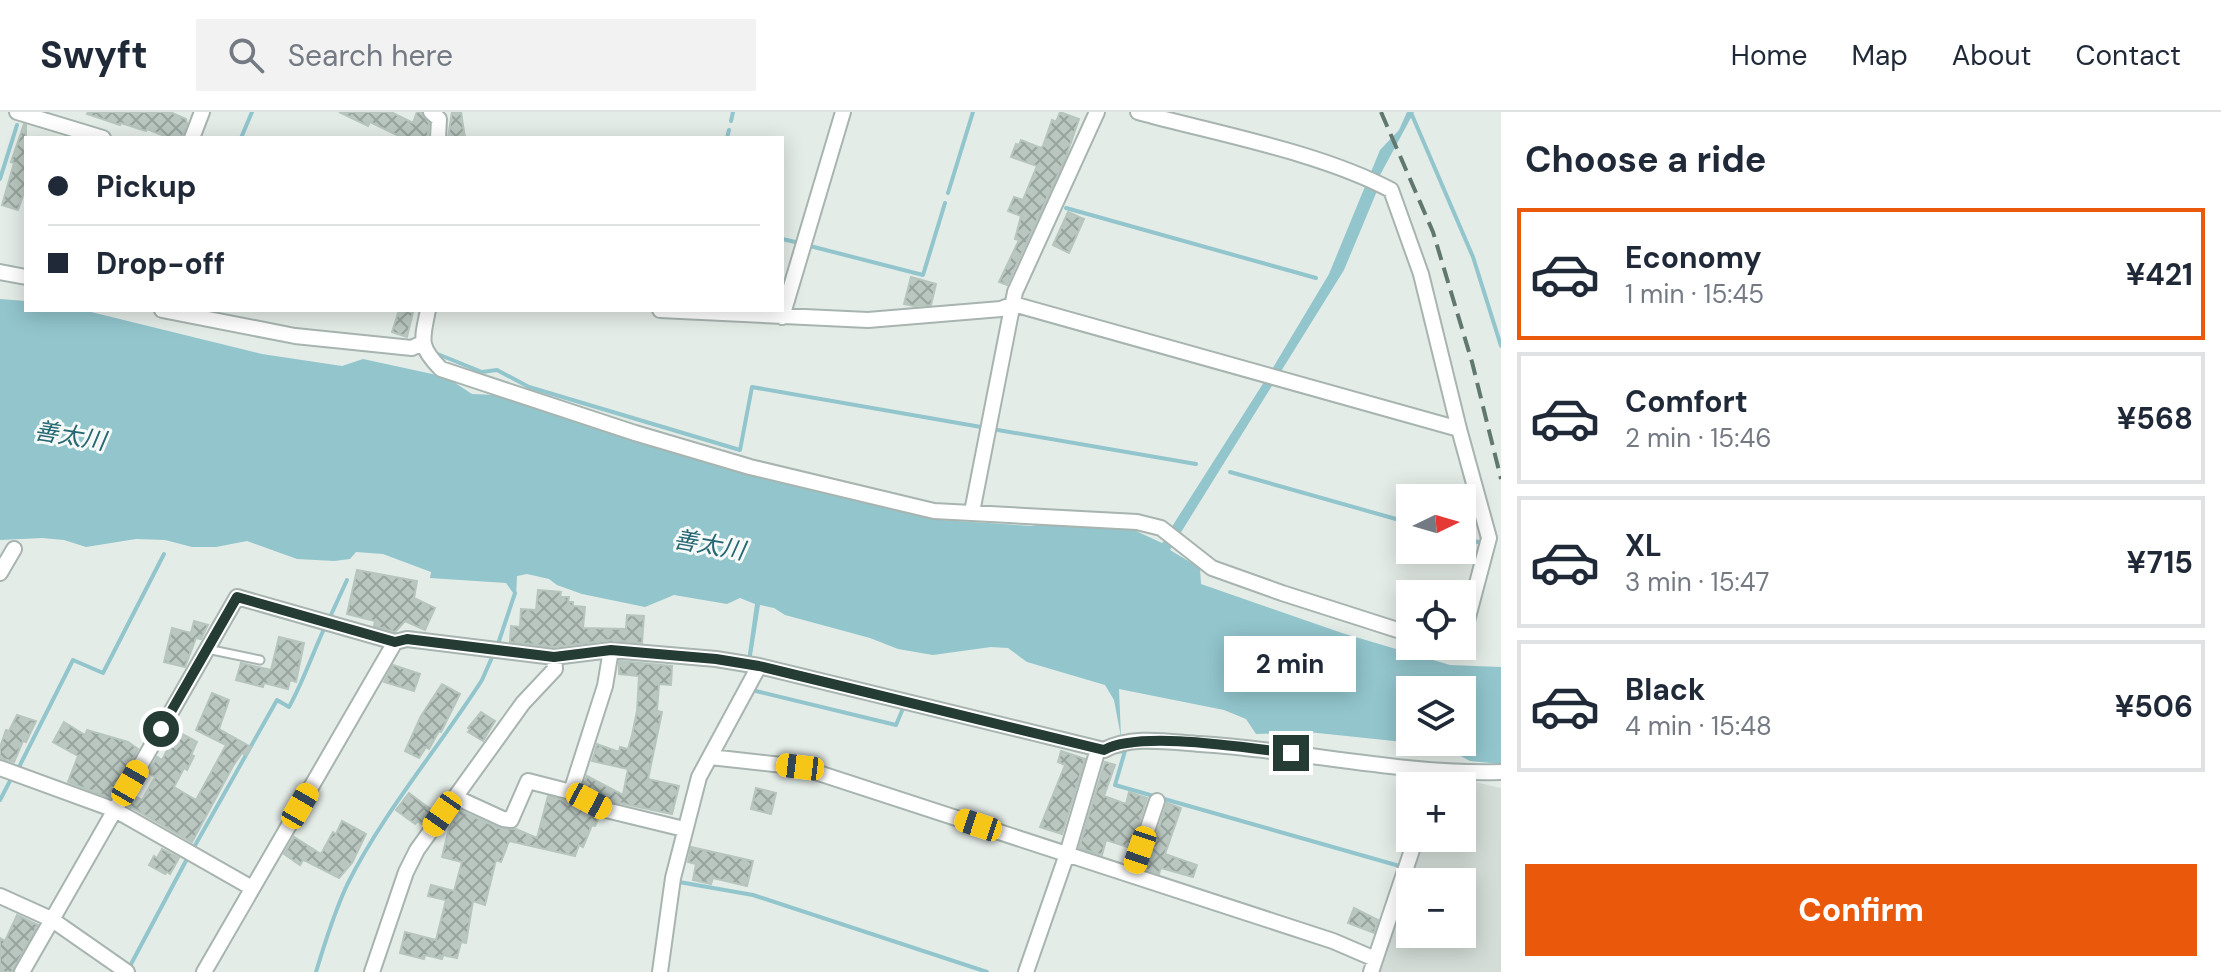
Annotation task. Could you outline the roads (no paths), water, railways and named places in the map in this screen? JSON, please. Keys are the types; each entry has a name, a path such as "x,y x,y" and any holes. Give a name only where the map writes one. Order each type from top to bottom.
{"street":[{"path":"17,112 65,132 90,136"},
{"path":"193,136 202,112"},
{"path":"431,112 439,119 438,136"},
{"path":"784,310 843,112"},
{"path":"972,512 1015,292 1097,112"},
{"path":"1138,112 1362,175 1391,190 1421,274 1489,538 1476,587"},
{"path":"0,272 24,277"},
{"path":"695,312 868,320 929,317 1001,309 1013,304 1459,429"},
{"path":"428,312 422,343 426,354 441,369 635,433 750,467 934,511 1137,522 1161,528 1212,568 1396,630"},
{"path":"782,317 783,312"},
{"path":"199,313 295,336 412,348 422,343"},
{"path":"0,573 14,549"},
{"path":"22,972 237,597 395,642 407,639 554,657 611,650 759,666 1104,750 1116,743 1162,741 1438,770 1501,772"},
{"path":"204,972 395,642"},
{"path":"571,792 602,699 611,650"},
{"path":"372,972 406,872 417,850 523,703 555,669 554,657"},
{"path":"660,972 673,878 699,777 759,666"},
{"path":"1026,972 1067,854 1098,749"},
{"path":"710,757 800,767 1333,941 1373,966 1411,852"},
{"path":"0,768 115,810 252,888"},
{"path":"455,797 511,820 528,781 571,792 606,810 684,829"},
{"path":"1132,875 1157,801"},
{"path":"0,896 51,919 127,972"}],"lane":[{"path":"207,649 260,660"}],"water":[{"name":"善太川","path":"1407,112 1414,112 1379,177 1377,191 1344,270 1170,550 1200,568 1201,584 1396,649 1396,660 1433,660 1450,665 1501,667 1501,764 1470,761 1461,756 1476,756 1476,676 1396,676 1396,741 1308,732 1256,734 1246,719 1224,710 1119,689 1121,737 1114,700 1105,685 1027,662 1008,648 991,647 933,655 898,649 760,605 751,662 747,661 755,604 740,598 727,604 674,595 645,607 582,594 549,579 527,574 517,576 516,597 506,583 430,578 431,572 383,554 356,552 350,559 334,561 297,559 247,541 216,547 192,547 165,540 136,539 86,547 64,540 42,538 0,540 0,299 24,301 24,312 91,312 262,354 342,366 363,359 446,377 472,394 496,395 759,475 942,520 1031,526 1061,521 1078,527 1134,530 1162,543 1329,274 1380,150 1399,130"}],"waterway":[{"path":"242,136 252,112"},
{"path":"731,121 733,112"},
{"path":"948,193 973,112"},
{"path":"1412,115 1473,257 1501,346"},
{"path":"0,179 17,125"},
{"path":"728,136 729,130"},
{"path":"810,246 923,275 945,203"},
{"path":"1066,208 1316,278"},
{"path":"784,239 800,243"},
{"path":"435,353 482,372 497,370 529,387 740,450 752,387 981,427"},
{"path":"998,430 1196,464"},
{"path":"1230,472 1396,519"},
{"path":"1476,542 1482,543"},
{"path":"17,771 73,660 103,673 164,554"},
{"path":"330,617 347,580"},
{"path":"498,644 515,593"},
{"path":"193,849 277,700 289,707 324,629"},
{"path":"316,972 338,906 362,858 394,806 482,680 493,655"},
{"path":"756,691 896,725 904,706"},
{"path":"1115,752 1125,751 1115,785 1403,867"},
{"path":"0,800 12,777"},
{"path":"130,966 188,857"},
{"path":"679,882 753,895 987,972"}],"railway":[{"path":"1381,112 1433,232 1472,362 1501,479"}]}
